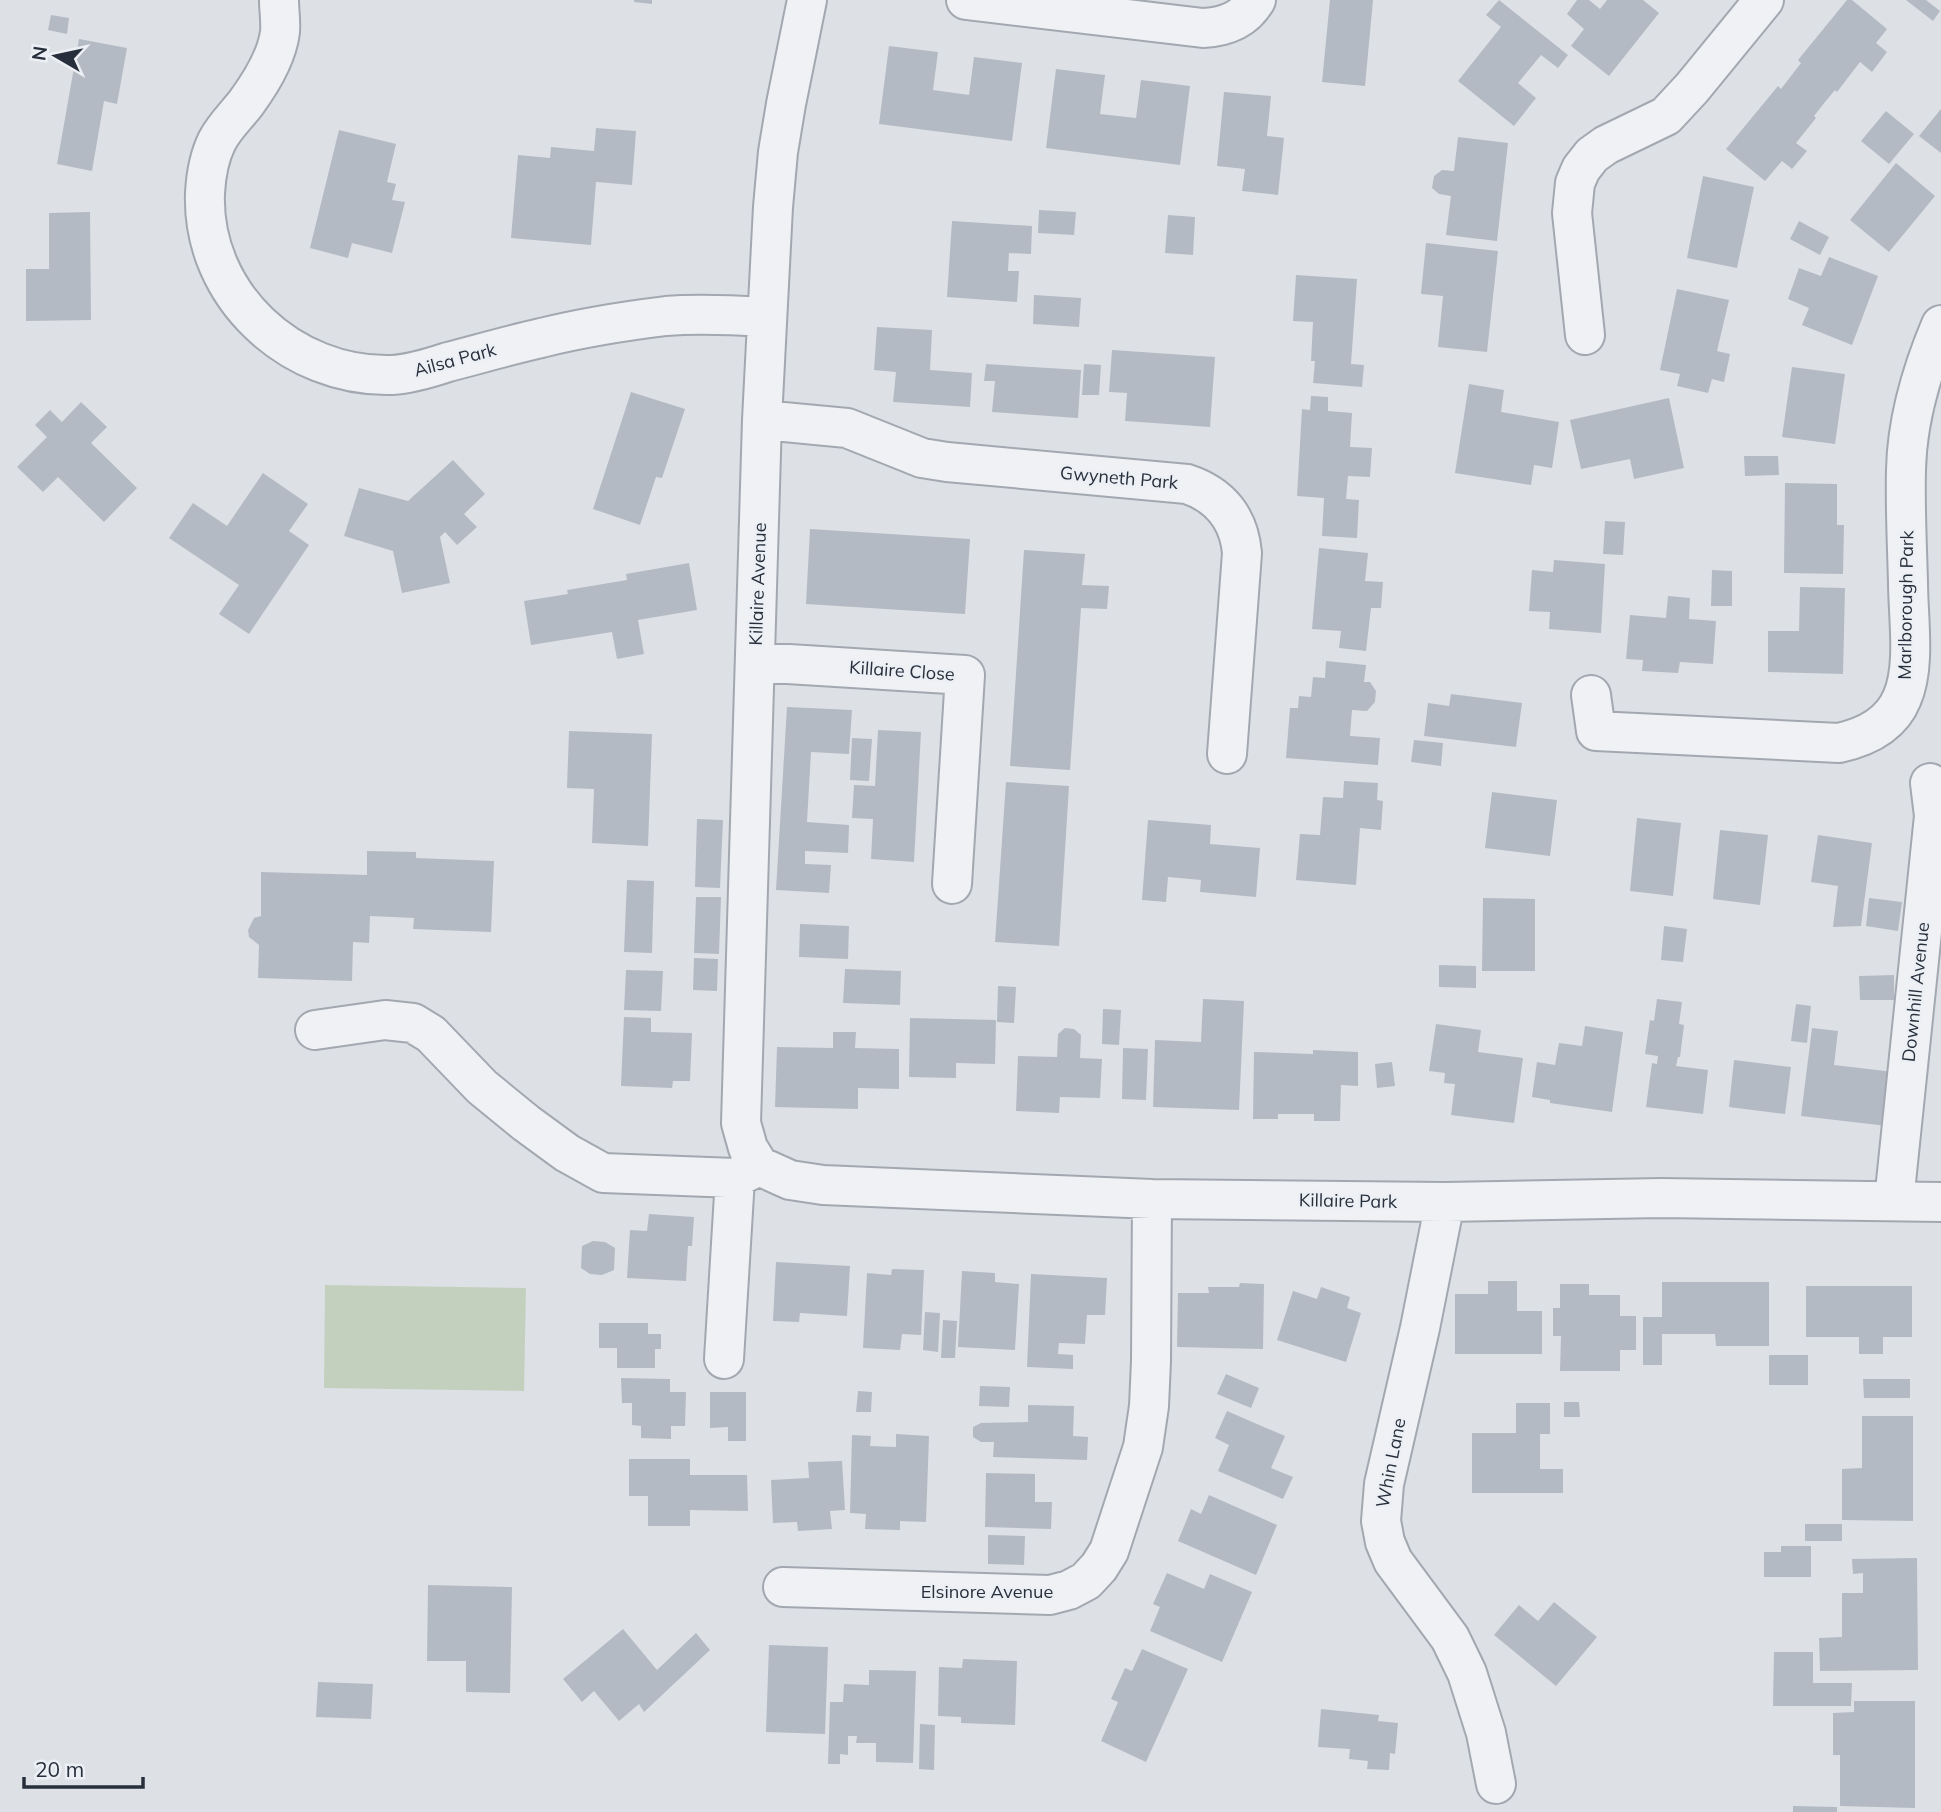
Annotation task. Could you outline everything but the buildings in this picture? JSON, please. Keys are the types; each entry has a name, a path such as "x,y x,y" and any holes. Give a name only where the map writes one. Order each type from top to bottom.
{"street":[{"name":"Ailsa Park","path":"279,0 280,33 271,60 245,104 217,141 208,164 205,194 207,223 214,253 226,281 262,328 287,347 338,369 393,375 420,371 542,337 668,316 767,317"},
{"name":"Killaire Avenue","path":"747,1172 748,1147 741,1124 767,317 778,152 807,0"},
{"path":"966,0 1216,28 1241,18 1256,0"},
{"path":"1585,335 1572,213 1573,190 1581,169 1592,155 1606,145 1665,116 1692,88 1764,0"},
{"name":"Marlborough Park","path":"1591,695 1596,731 1839,743 1859,738 1877,729 1892,715 1902,700 1909,664 1906,468 1910,427 1919,386 1941,325"},
{"name":"Gwyneth Park","path":"762,420 847,428 922,458 1186,484 1214,497 1234,521 1242,553 1227,754"},
{"name":"Killaire Close","path":"756,662 965,675 952,884"},
{"name":"Downhill Avenue","path":"1894,1201 1934,816 1930,783"},
{"path":"314,1030 385,1020 413,1023 431,1034 482,1087 526,1122 567,1153 603,1173 747,1172 724,1359"},
{"name":"Killaire Park","path":"747,1172 823,1185 1152,1199 1445,1202 1662,1198 1941,1202"},
{"name":"Elsinore Avenue","path":"783,1587 1050,1595 1069,1590 1086,1581 1109,1550 1143,1447 1149,1406 1152,1199"},
{"name":"Whin Lane","path":"1445,1202 1420,1328 1384,1484 1381,1521 1385,1542 1393,1561 1450,1638 1467,1673 1486,1733 1496,1784"}],"green space":[{"path":"325,1285 526,1288 524,1391 324,1388"}]}
